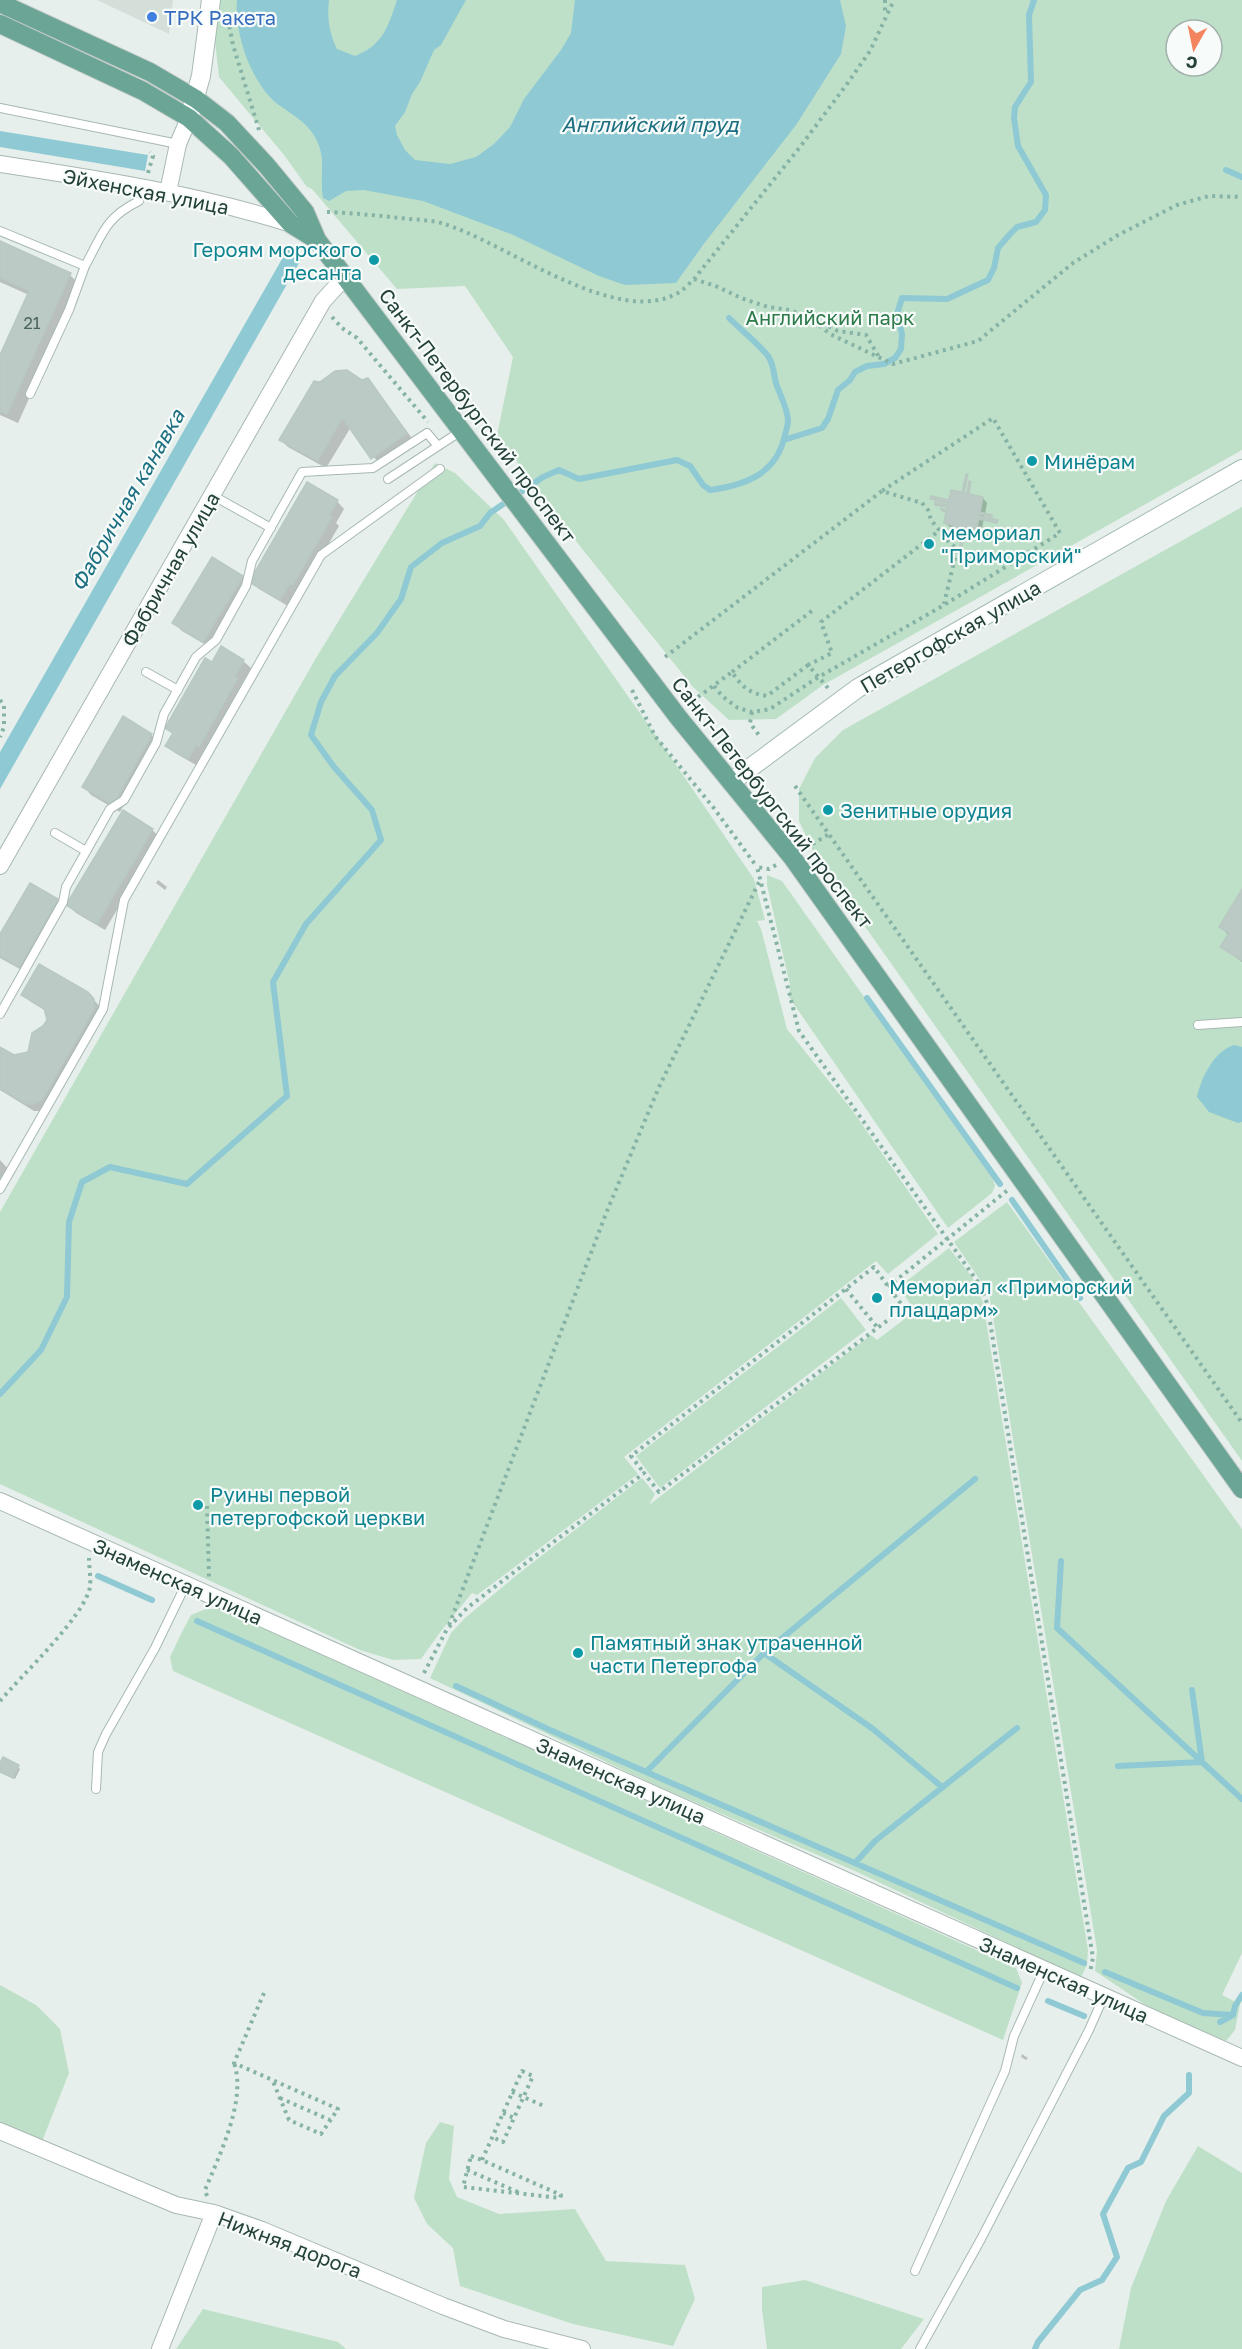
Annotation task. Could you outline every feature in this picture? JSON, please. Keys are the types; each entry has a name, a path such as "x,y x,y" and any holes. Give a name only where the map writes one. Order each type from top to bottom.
{"main road":[{"path":"189,118 193,97 200,0"},
{"path":"193,97 201,76 211,0"},
{"name":"Санкт-Петербургский проспект","path":"0,3 150,72 193,97 227,123 267,166 305,212 317,240 501,484 730,782 762,818 805,875 1242,1489"},
{"name":"Санкт-Петербургский проспект","path":"0,24 143,91 189,118 231,156 291,224 317,240"},
{"name":"Петергофская улица","path":"730,782 858,688 1242,469"}],"street":[{"path":"168,192 178,144 189,118"},
{"name":"Эйхенская улица","path":"0,164 168,192 250,211 291,224"},
{"name":"Фабричная улица","path":"0,866 323,301 345,277"},
{"name":"Знаменская улица","path":"0,1501 1242,2058"},
{"name":"Нижняя дорога","path":"0,2131 176,2205 214,2213 262,2230 442,2306 494,2325 582,2349"},
{"path":"160,2349 214,2213"}],"lane":[{"path":"0,108 178,144"},
{"path":"30,394 69,310 85,266 108,222 139,201"},
{"path":"0,231 85,266"},
{"path":"388,479 461,431"},
{"path":"0,1014 63,902 66,887 110,809 124,800 156,743 164,714 196,657 216,640 246,586 252,561 302,472 373,468 427,433 438,446"},
{"path":"0,1189 103,1009 124,900 321,555 440,469"},
{"path":"212,495 271,528"},
{"path":"146,672 178,690"},
{"path":"55,833 86,851"},
{"path":"1198,1025 1242,1022"},
{"path":"96,1789 98,1752 150,1658 187,1584"},
{"path":"915,2271 1005,2071 1014,2036 1044,1970"},
{"path":"920,2349 981,2239 1089,2030 1104,1996"}],"path":[{"path":"885,0 885,16"},
{"path":"327,212 360,213 441,223 484,241 548,273 620,300 645,301 664,298 681,291 694,279 800,147 870,51 894,0"},
{"path":"229,11 228,22 233,45 261,137"},
{"path":"810,318 830,334 893,364 978,340 1073,263 1118,235 1177,205 1209,196 1242,197"},
{"path":"694,279 768,307 790,310 838,331 866,335 879,358"},
{"path":"330,315 342,328 357,338 427,421"},
{"path":"665,657 882,491 993,418 1060,533 944,605 817,678 770,710 752,712 738,708 722,696 714,686"},
{"path":"882,491 922,503 949,543 957,549 944,605"},
{"path":"732,672 739,682 753,694 767,696 808,665 832,652 821,622 940,530"},
{"path":"698,697 813,610"},
{"path":"808,665 828,688"},
{"path":"631,687 655,736 713,807 757,867 800,1031 980,1285 987,1303 1093,1958 1087,1988"},
{"path":"0,700 4,705 4,727 0,737"},
{"path":"752,712 750,723 761,738"},
{"path":"795,786 1242,1423"},
{"path":"800,852 829,834"},
{"path":"757,867 770,869"},
{"path":"416,1688 447,1629 607,1211 654,1097 760,880"},
{"path":"888,1287 1017,1182"},
{"path":"874,1268 888,1287 904,1308 659,1492 631,1456 874,1268"},
{"path":"846,1289 877,1327"},
{"path":"447,1629 467,1608 644,1473"},
{"path":"206,1593 210,1573 207,1506"},
{"path":"0,1701 62,1633 78,1610 90,1587 85,1540"},
{"path":"214,2213 205,2190 231,2126 239,2076 234,2063 264,1993"},
{"path":"234,2063 272,2079 338,2109 321,2134 289,2120 272,2079"},
{"path":"482,2160 492,2137 503,2113 512,2092 522,2071 533,2076 503,2142 492,2137"},
{"path":"512,2092 544,2106"},
{"path":"280,2098 330,2120"},
{"path":"503,2113 514,2118"},
{"path":"471,2156 482,2160 561,2195 560,2198 463,2187 471,2156"},
{"path":"467,2170 521,2193"}],"shaded area":[{"name":"ТРК Ракета","path":"97,0 173,0 169,34"}],"green space":[{"name":"Английский парк","path":"220,0 1242,0 1242,450 823,685 776,719 729,720 693,687 579,545 497,435 513,357 465,286 397,289 312,189 307,187 284,155 219,77 215,41"},
{"path":"435,463 455,473 504,520 754,879 765,920 757,921 787,1029 852,1110 938,1234 888,1274 876,1261 624,1457 638,1474 477,1595 472,1593 421,1659 393,1660 360,1650 0,1484 0,1212 316,658"},
{"path":"1242,507 1242,1461 816,857 799,821 799,789 815,758 843,730"},
{"path":"767,875 782,881 993,1179 995,1186 992,1193 948,1228 789,997 790,985 767,885"},
{"path":"1007,1202 1242,1529 1242,1953 1222,1995 1240,2004 1235,2030 1226,2041 1156,2012 1095,1971 1097,1950 989,1293 954,1242"},
{"path":"949,1248 972,1277 983,1302 1088,1950 1087,1965 1079,1981 1069,1972 855,1871 659,1787 430,1678 451,1633 465,1618 642,1478 655,1494 649,1505 871,1335 877,1340 915,1311 899,1287"},
{"path":"841,1298 866,1330 660,1488 636,1456"},
{"path":"206,1609 221,1609 1016,1968 1022,1983 1003,2040 173,1671 170,1657 191,1615"},
{"path":"0,1985 36,2005 60,2029 69,2073 41,2144 0,2125"},
{"path":"440,2122 454,2126 449,2179 457,2197 499,2214 575,2209 606,2261 685,2265 695,2299 673,2346 573,2324 460,2286 453,2248 427,2224 414,2198 426,2143"},
{"path":"1198,2146 1242,2173 1242,2349 1119,2349 1131,2288 1166,2201"},
{"path":"805,2280 924,2319 901,2349 767,2349 762,2287"},
{"path":"203,2309 338,2342 346,2349 176,2349"}],"water":[{"name":"Английский пруд","path":"237,0 329,0 329,25 337,49 355,56 378,41 387,27 397,0 466,0 441,45 434,50 405,112 395,126 405,150 415,160 450,164 476,157 494,144 510,127 524,99 571,33 575,0 840,0 846,26 841,54 796,125 676,283 625,285 599,276 511,234 423,201 364,190 346,191 329,201 323,198 322,161 316,139 308,127 266,93 258,81 241,41"},
{"path":"0,131 148,155 145,171 0,147"},
{"path":"290,245 303,256 0,789 0,752"},
{"path":"1234,1045 1242,1047 1242,1122 1238,1123 1209,1112 1197,1097 1210,1066 1220,1053"}],"building":[{"path":"0,241 71,273 7,414 0,411 0,355 29,291 0,278"},
{"path":"347,370 362,380 368,378 407,433 371,459 344,420 341,420 318,461 279,440 314,381 320,382 335,371"},
{"path":"966,474 968,474 964,493 967,493 969,481 971,482 969,494 983,497 980,512 992,515 992,517 980,514 979,516 998,520 997,523 979,519 976,530 966,528 962,546 960,546 964,528 961,527 959,538 957,538 959,527 957,526 956,531 955,526 944,523 946,512 941,508 947,510 947,507 935,505 935,502 948,505 948,503 930,499 931,496 949,500 951,490 962,492"},
{"path":"307,482 338,500 329,515 332,517 293,585 290,583 280,600 249,582"},
{"path":"212,557 243,576 203,642 172,623"},
{"path":"221,646 244,660 235,676 238,678 199,747 196,745 188,759 165,746 173,733 165,728 205,658 212,662"},
{"path":"123,716 152,734 113,805 82,787"},
{"path":"123,810 153,829 97,924 66,905"},
{"path":"30,883 58,899 19,967 0,956 0,934"},
{"path":"1242,889 1241,960 1220,947 1229,933 1219,927"},
{"path":"39,964 88,992 94,999 94,1009 42,1100 34,1104 26,1104 0,1088 0,1047 14,1055 28,1052 32,1033 43,1026 47,1020 44,1008 21,995"},
{"path":"3,1757 19,1765 13,1778 0,1772"}],"waterway":[{"path":"784,440 822,428 828,419 838,390 850,380 855,372 867,366 884,364 895,358 901,349 902,334 897,314 902,298 947,299 988,280 994,268 998,248 1017,227 1036,222 1045,210 1046,195 1018,146 1014,118 1015,107 1031,82 1029,15 1034,0"},
{"path":"1226,170 1242,177"},
{"path":"0,1394 41,1350 67,1297 69,1222 82,1182 110,1167 187,1184 287,1096 273,982 306,924 381,840 372,810 334,767 311,735 321,702 335,676 377,633 401,599 411,567 442,543 480,526 490,513 543,477 559,470 579,479 677,460 690,466 703,485 710,490 736,485 768,468 781,448 788,424 787,412 768,356 729,318"},
{"path":"867,998 1000,1184"},
{"path":"1012,1200 1080,1298"},
{"path":"764,1653 975,1479"},
{"path":"1061,1561 1057,1628 1242,1799"},
{"path":"98,1576 152,1600"},
{"path":"197,1621 1017,1988"},
{"path":"647,1771 764,1653 873,1729 942,1787"},
{"path":"456,1686 550,1730 1084,1963"},
{"path":"1118,1766 1202,1762 1192,1690"},
{"path":"856,1862 875,1841 1017,1728"},
{"path":"1105,1972 1203,2013 1233,2015"},
{"path":"1220,2022 1233,2015 1235,2006 1242,1995"},
{"path":"1048,2001 1084,2016"},
{"path":"1035,2349 1038,2342 1080,2290 1102,2280 1117,2257 1103,2214 1128,2168 1141,2162 1164,2116 1189,2093 1189,2075"}],"place":[{"name":"ТРК Ракета","path":"152,17"},
{"name":"Героям морского десанта","path":"374,260"},
{"name":"Минёрам","path":"1032,461"},
{"name":"мемориал \"Приморский\"","path":"929,544"},
{"name":"Зенитные орудия","path":"828,810"},
{"name":"Мемориал «Приморский плацдарм»","path":"877,1298"},
{"name":"Руины первой петергофской церкви","path":"198,1505"},
{"name":"Памятный знак утраченной части Петергофа","path":"578,1653"}],"water label":[{"name":"Фабричная канавка","path":"127,500"}]}
